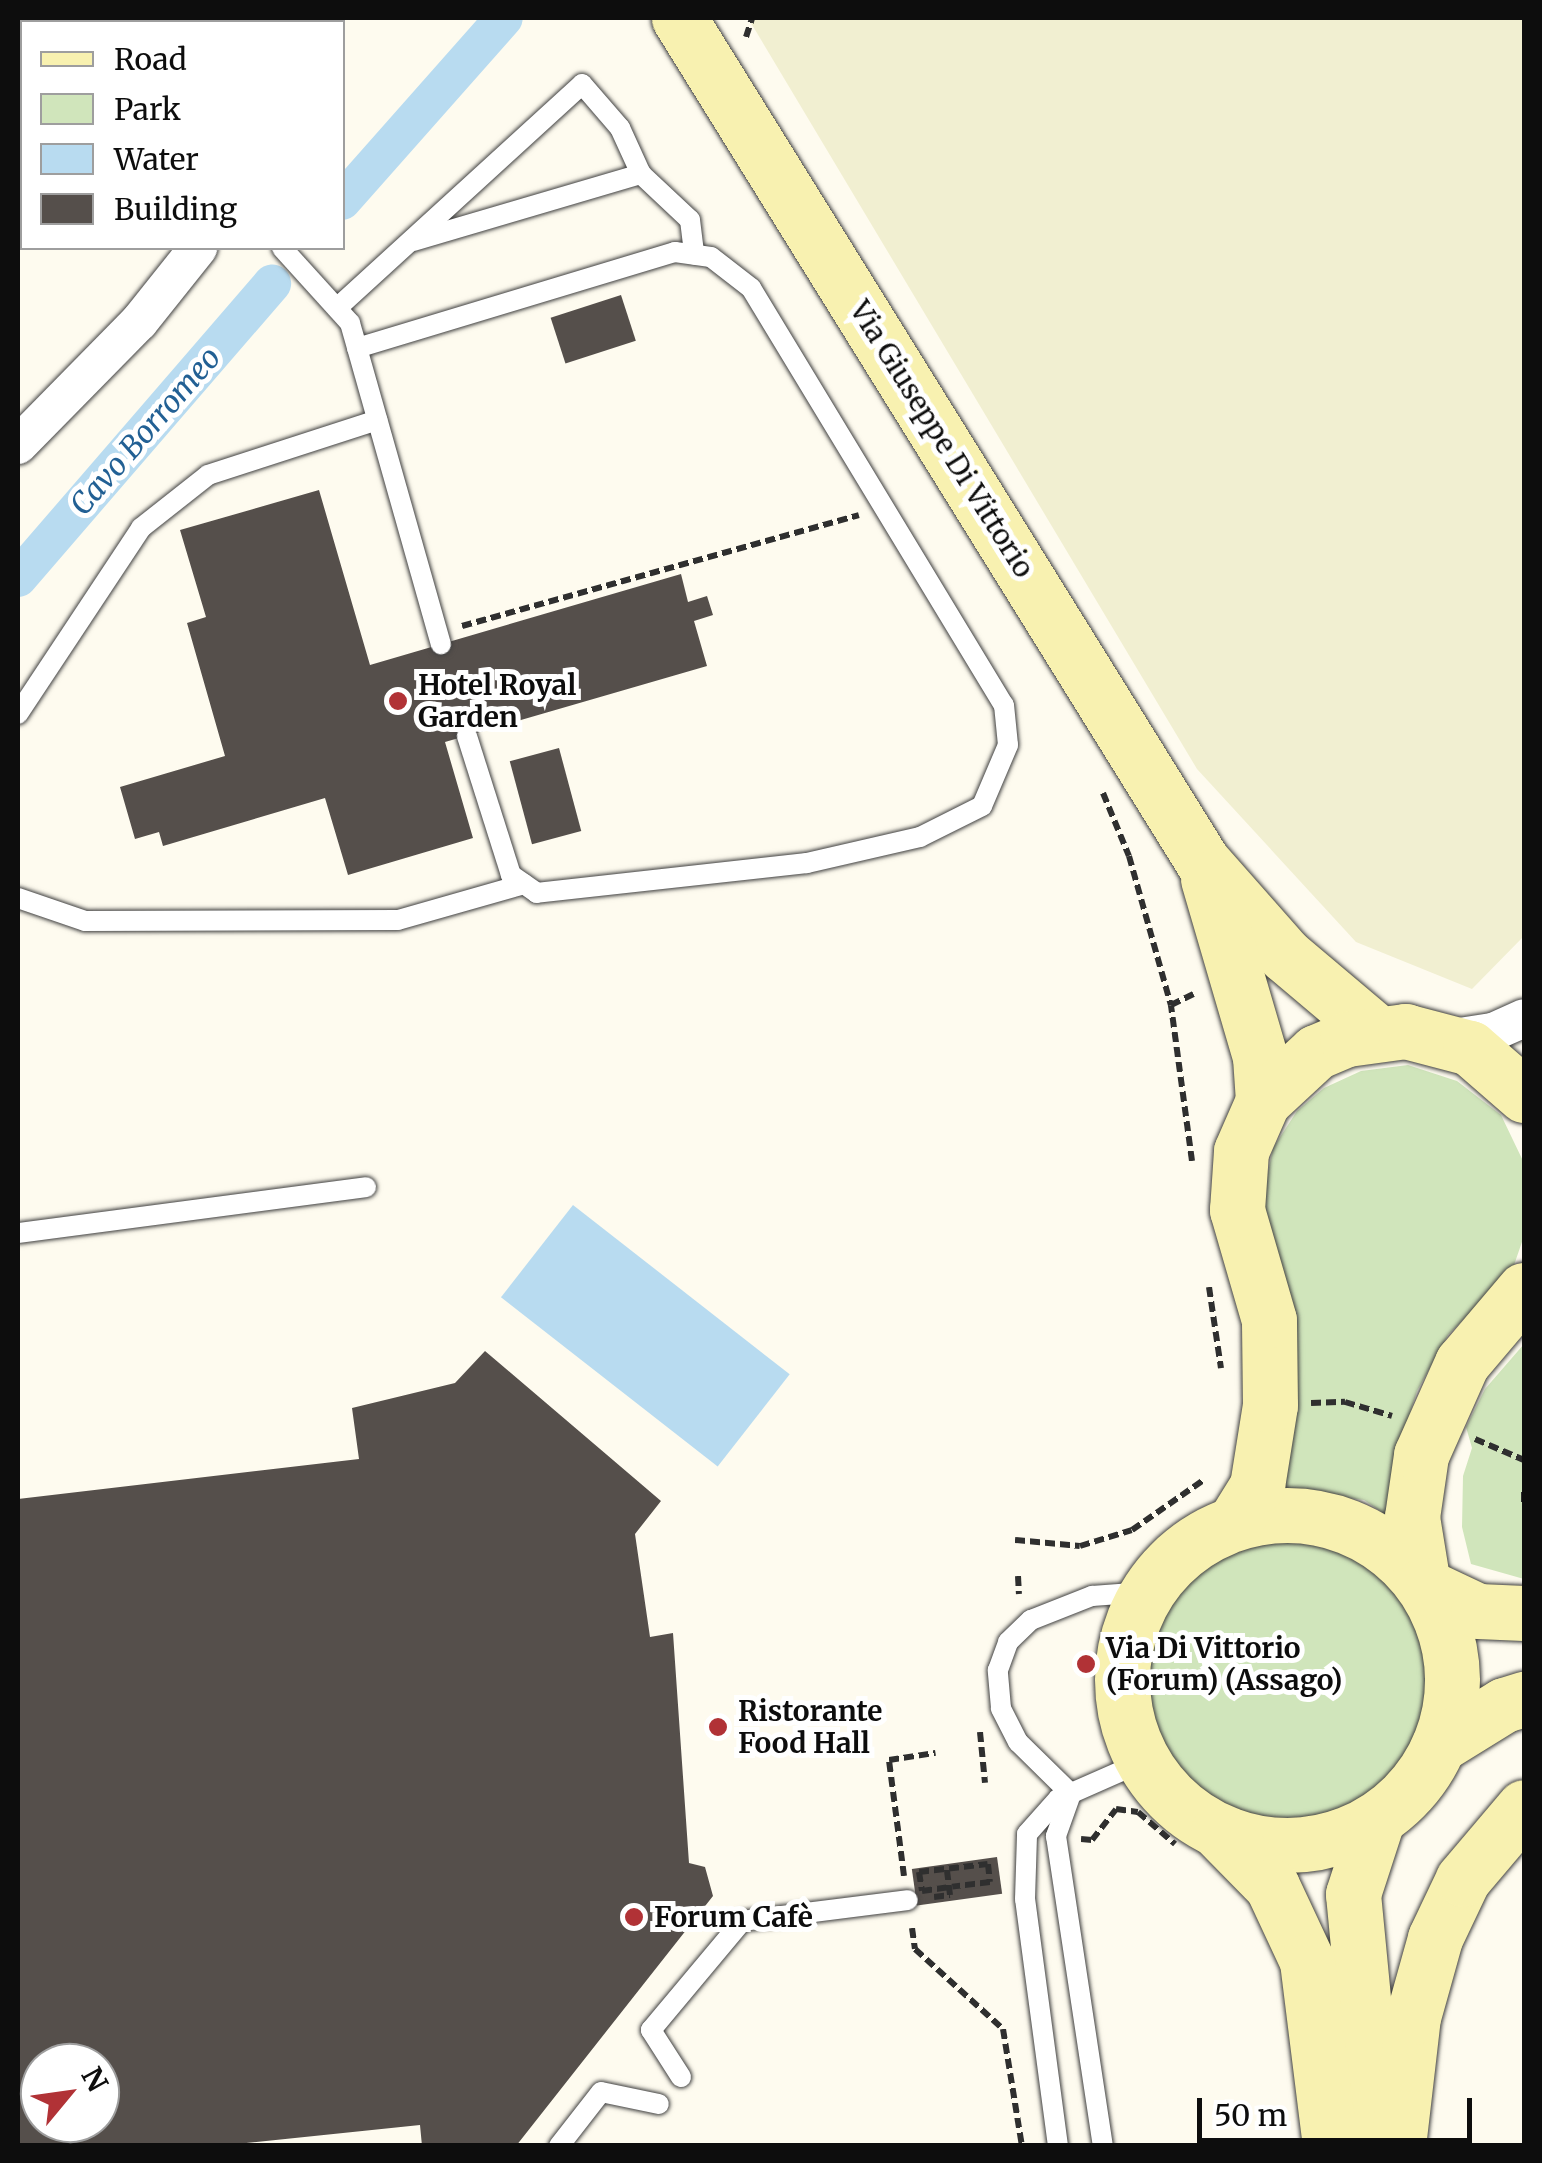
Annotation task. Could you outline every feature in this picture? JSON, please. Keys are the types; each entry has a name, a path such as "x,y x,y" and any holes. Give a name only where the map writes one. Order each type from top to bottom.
{"main road":[{"name":"Via Giuseppe Di Vittorio","path":"679,18 1203,862 1285,955 1376,1032"},
{"name":"Via Giuseppe Di Vittorio","path":"1203,862 1260,1057 1264,1102"},
{"path":"1234,1523 1258,1486 1270,1405 1269,1320 1237,1210 1236,1180 1241,1150 1264,1102 1316,1052 1376,1032 1447,1039 1492,1062 1524,1095"},
{"path":"1204,1842 1304,1845 1376,1820 1407,1794 1439,1745 1452,1690 1450,1657 1423,1585 1412,1517 1422,1455 1462,1362 1524,1290"},
{"path":"1330,2146 1307,1961 1272,1886 1204,1842 1144,1761 1130,1730 1122,1677 1130,1627 1146,1592 1184,1550 1234,1523 1287,1514 1354,1528 1393,1554 1423,1585 1478,1611 1524,1613"},
{"path":"1439,1745 1504,1704 1524,1700"},
{"path":"1398,2146 1410,2034 1435,1938 1463,1879 1524,1807"},
{"path":"1376,1820 1353,1913 1377,2146"}],"street":[{"path":"18,445 140,322 196,250"},
{"path":"1447,1039 1493,1032 1524,1018"}],"lane":[{"path":"337,308 582,84 620,128 641,174 690,220 694,255"},
{"path":"409,242 641,174"},
{"path":"284,250 337,308 357,348 439,639"},
{"path":"357,348 675,252 711,257 751,288 885,508 1004,705 1008,745 982,806 920,837 807,863 537,892 511,876 467,736"},
{"path":"18,714 141,528 208,475 377,420"},
{"path":"18,898 86,921 398,920 524,884"},
{"path":"18,1233 366,1187"},
{"path":"1071,1794 1018,1742 1002,1708 998,1670 1008,1642 1031,1620 1092,1596 1146,1592"},
{"path":"1058,2146 1025,1862 1027,1834 1037,1818 1071,1794 1144,1761"},
{"path":"1071,1794 1056,1836 1103,2146"},
{"path":"681,2076 651,2030 742,1920 908,1900"},
{"path":"559,2146 601,2092 659,2104"}],"path":[{"path":"732,33 742,48 752,18"},
{"path":"439,639 885,508"},
{"path":"1524,1492 1524,1506"},
{"path":"978,1715 985,1783"},
{"path":"936,1753 889,1760 914,1948 1003,2029 1022,2146"},
{"path":"1056,1836 1092,1840 1116,1809 1138,1812 1204,1842"},
{"path":"988,1864 990,1882 922,1891 919,1872 947,1869 988,1864"},
{"path":"947,1869 950,1895"}],"shaded area":[{"path":"748,18 1524,18 1524,936 1472,989 1356,942 1197,769"}],"green space":[{"path":"1408,1065 1457,1081 1501,1115 1524,1163 1524,1236 1512,1271 1448,1335 1417,1391 1394,1463 1392,1519 1364,1500 1281,1490 1295,1425 1297,1336 1288,1286 1265,1230 1264,1193 1273,1148 1297,1111 1324,1088 1361,1071"},
{"path":"1524,1344 1524,1579 1471,1564 1462,1527 1463,1476 1472,1448 1466,1427 1485,1389"},
{"path":"1287,1543 1340,1554 1385,1584 1415,1629 1426,1682 1415,1735 1385,1780 1340,1810 1287,1821 1234,1810 1189,1780 1159,1735 1148,1682 1159,1629 1189,1584 1234,1554"}],"water":[{"path":"573,1205 790,1374 718,1467 501,1297"}],"building":[{"path":"621,295 636,341 565,364 551,318"},
{"name":"Hotel Royal Garden","path":"319,490 370,665 681,574 688,602 707,596 713,615 694,621 707,666 445,742 473,838 348,875 325,798 163,846 159,832 135,839 120,787 225,756 187,623 206,617 180,530"},
{"path":"559,748 581,831 532,844 510,761"},
{"path":"485,1351 661,1501 635,1534 650,1637 673,1633 689,1863 705,1867 713,1896 516,2146 422,2146 420,2125 217,2146 18,2146 18,1499 359,1459 352,1408 455,1383"},
{"path":"997,1857 1002,1894 917,1906 912,1869"}],"waterway":[{"name":"Cavo Borromeo","path":"345,198 504,18"},
{"name":"Cavo Borromeo","path":"18,578 272,284"}],"place":[{"name":"Hotel Royal Garden","path":"398,701"},
{"name":"Via Di Vittorio (Forum) (Assago)","path":"1086,1664"},
{"name":"Ristorante Food Hall","path":"718,1727"},
{"name":"Forum Cafè","path":"634,1917"}]}
